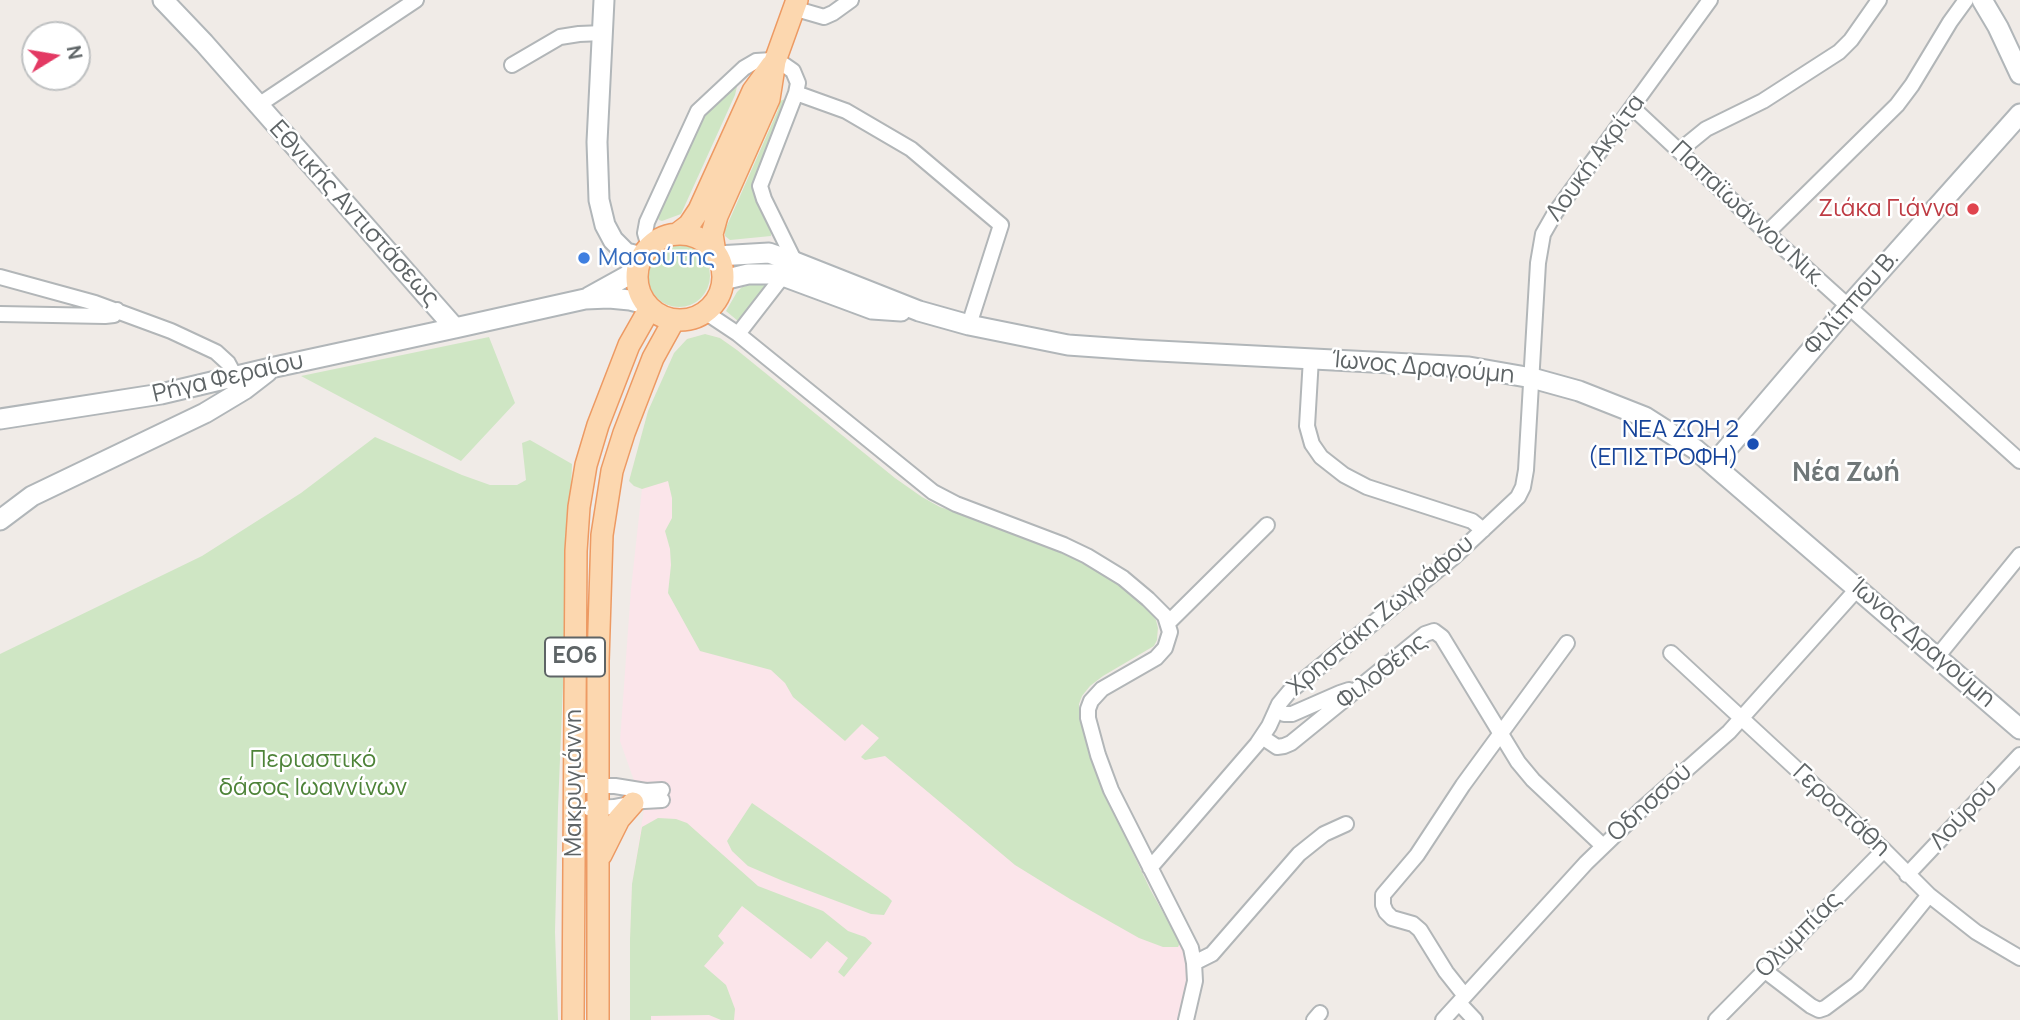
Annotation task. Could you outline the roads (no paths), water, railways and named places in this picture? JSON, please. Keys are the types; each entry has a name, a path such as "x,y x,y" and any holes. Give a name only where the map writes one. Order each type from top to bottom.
{"main road":[{"path":"716,254 700,239 690,235 677,234 662,238 643,257 638,286 648,306 661,316 685,320 705,312 718,298 723,280 712,234 717,216 769,99 775,61 795,4"},
{"path":"677,234 689,225 699,210 753,91 775,61"},
{"name":"Μακρυγιάννη","path":"573,1020 576,551 579,508 586,465 598,425 629,345 648,306"},
{"name":"Μακρυγιάννη","path":"598,1020 599,592 602,534 612,471 624,433 653,358 674,320"},
{"path":"597,863 619,819 633,803"}],"street":[{"name":"Εθνικής Αντιστάσεως","path":"163,0 455,328 586,299"},
{"path":"257,106 416,0"},
{"path":"604,0 597,172 601,212 609,235 618,247 626,253 643,257"},
{"path":"795,4 824,17 851,0"},
{"name":"Λουκή Ακρίτα","path":"1532,378 1538,263 1543,234 1555,213 1710,0"},
{"path":"1679,151 1706,129 1763,101 1839,51 1851,40 1879,0"},
{"path":"1767,233 1904,96 1966,0"},
{"path":"1982,0 2020,74"},
{"path":"512,65 560,37 603,33"},
{"path":"586,299 627,276 643,257 648,222 698,111 749,64 760,60 775,61 789,67 796,75 798,83 760,186 789,269"},
{"path":"796,93 846,111 911,149 1001,225 969,325"},
{"name":"Παπαϊωάννου Νικ.","path":"1633,108 1848,307 2020,461"},
{"name":"Φιλίππου Β.","path":"1714,464 1848,307 2020,114"},
{"path":"716,254 766,253 789,269"},
{"path":"723,280 789,269"},
{"path":"738,334 789,269"},
{"name":"Ίωνος Δραγούμη","path":"789,269 969,325 1077,345 1476,367 1579,391 1645,417 1679,437 1714,464 2020,729"},
{"path":"0,278 117,310 171,331 223,357 236,376"},
{"path":"586,299 630,300 648,306"},
{"path":"0,314 110,316 117,310"},
{"path":"705,312 738,334 933,492 1087,556 1124,578 1160,610 1170,632 1161,654 1102,689 1091,701 1088,709 1090,729 1103,771 1188,940 1195,981 1186,1020"},
{"name":"Ρήγα Φεραίου","path":"0,419 140,398 455,328"},
{"path":"1311,358 1307,426 1311,444 1321,457 1344,475 1367,487 1472,521 1483,530"},
{"path":"0,520 32,496 212,409 275,367"},
{"name":"Χρηστάκη Ζωγράφου","path":"1150,868 1262,737 1289,692 1455,556 1518,497 1526,470 1532,378"},
{"path":"1168,623 1267,525"},
{"path":"1937,657 2020,555"},
{"name":"Οδησσού","path":"1443,1020 1571,878 1742,718 1858,589"},
{"name":"Φιλοθέης","path":"1262,737 1275,746 1287,745 1425,634 1434,631 1442,637 1500,735"},
{"path":"1475,1020 1420,930 1389,915 1382,900 1567,643"},
{"name":"Γεροστάθη","path":"1671,653 1929,895 1976,932 2020,958"},
{"path":"1277,708 1292,714 1349,690 1354,693"},
{"path":"1500,735 1512,755 1533,780 1603,846"},
{"name":"Λούρου","path":"1908,874 2020,755"},
{"path":"574,786 598,797 633,803 662,795 620,786 598,797 574,808"},
{"path":"1194,964 1218,948 1299,854 1324,834 1346,824"},
{"name":"Ολυμπίας","path":"1716,1020 1884,850"},
{"path":"1764,970 1811,1006 1819,1010 1825,1008 1857,985 1929,895"}],"place":[{"name":"Ζιάκα Γιάννα","path":"1973,209"},
{"name":"Μασούτης","path":"584,258"},
{"name":"ΝΕΑ ΖΩΗ 2 (ΕΠΙΣΤΡΟΦΗ)","path":"1753,444"}],"district":[{"name":"Νέα Ζωή","path":"1846,474"}],"park label":[{"name":"Περιαστικό δάσος Ιωαννίνων","path":"313,774"}]}
